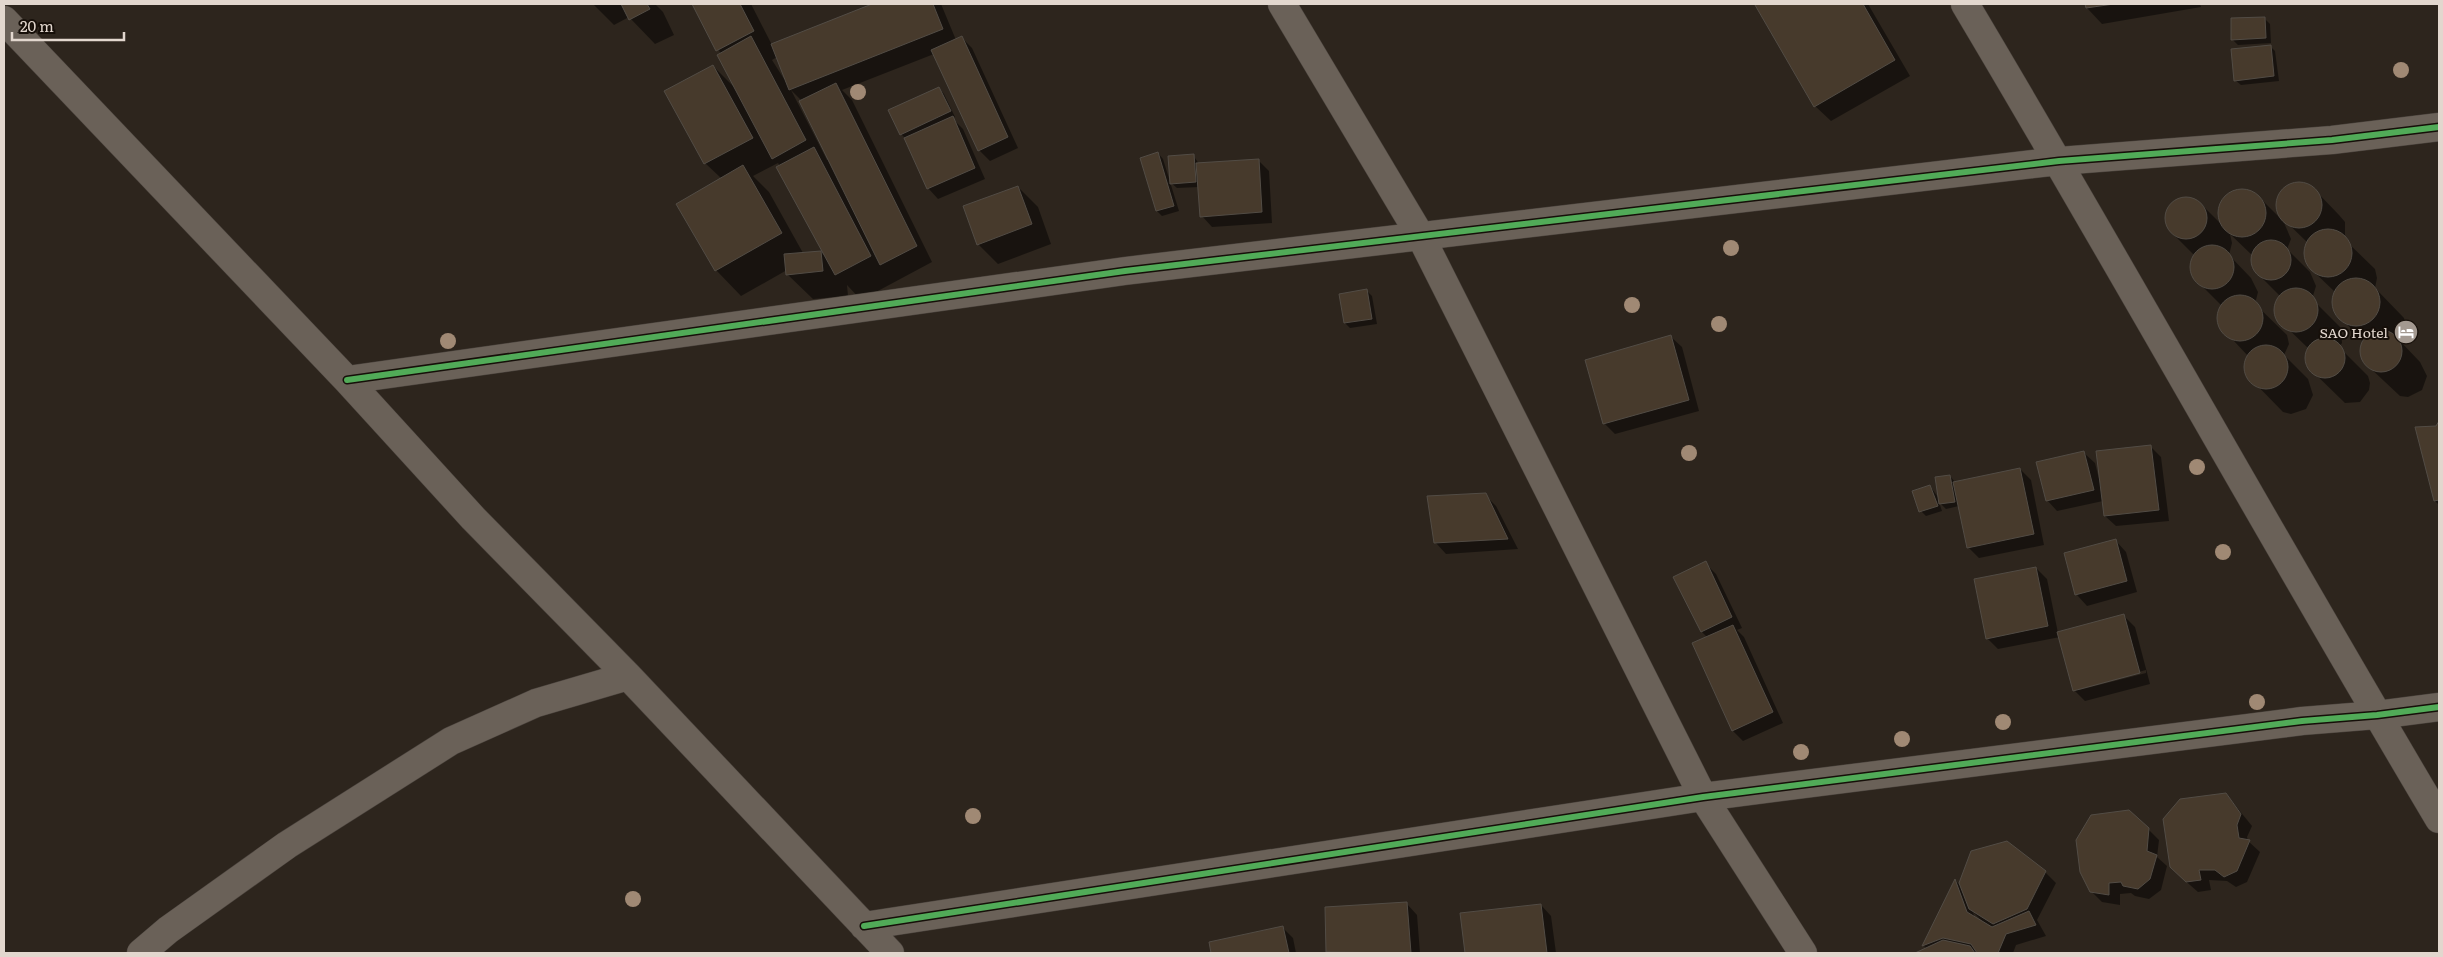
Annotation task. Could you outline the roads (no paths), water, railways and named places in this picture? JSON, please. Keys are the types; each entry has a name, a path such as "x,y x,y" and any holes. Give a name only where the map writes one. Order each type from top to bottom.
{"street":[{"path":"1282,4 1422,237 1703,797 1803,953"},
{"path":"1965,4 2059,161 2377,715 2439,819"},
{"path":"4,20 347,380 473,518 628,676 890,953"},
{"path":"347,380 1125,271 2059,161 2332,140 2439,127"},
{"path":"141,953 170,942 287,845 451,741 536,703 628,676"},
{"path":"864,926 1703,797 2302,721 2377,715 2439,707"}],"place":[{"name":"SAO Hotel","path":"2406,332"}]}
